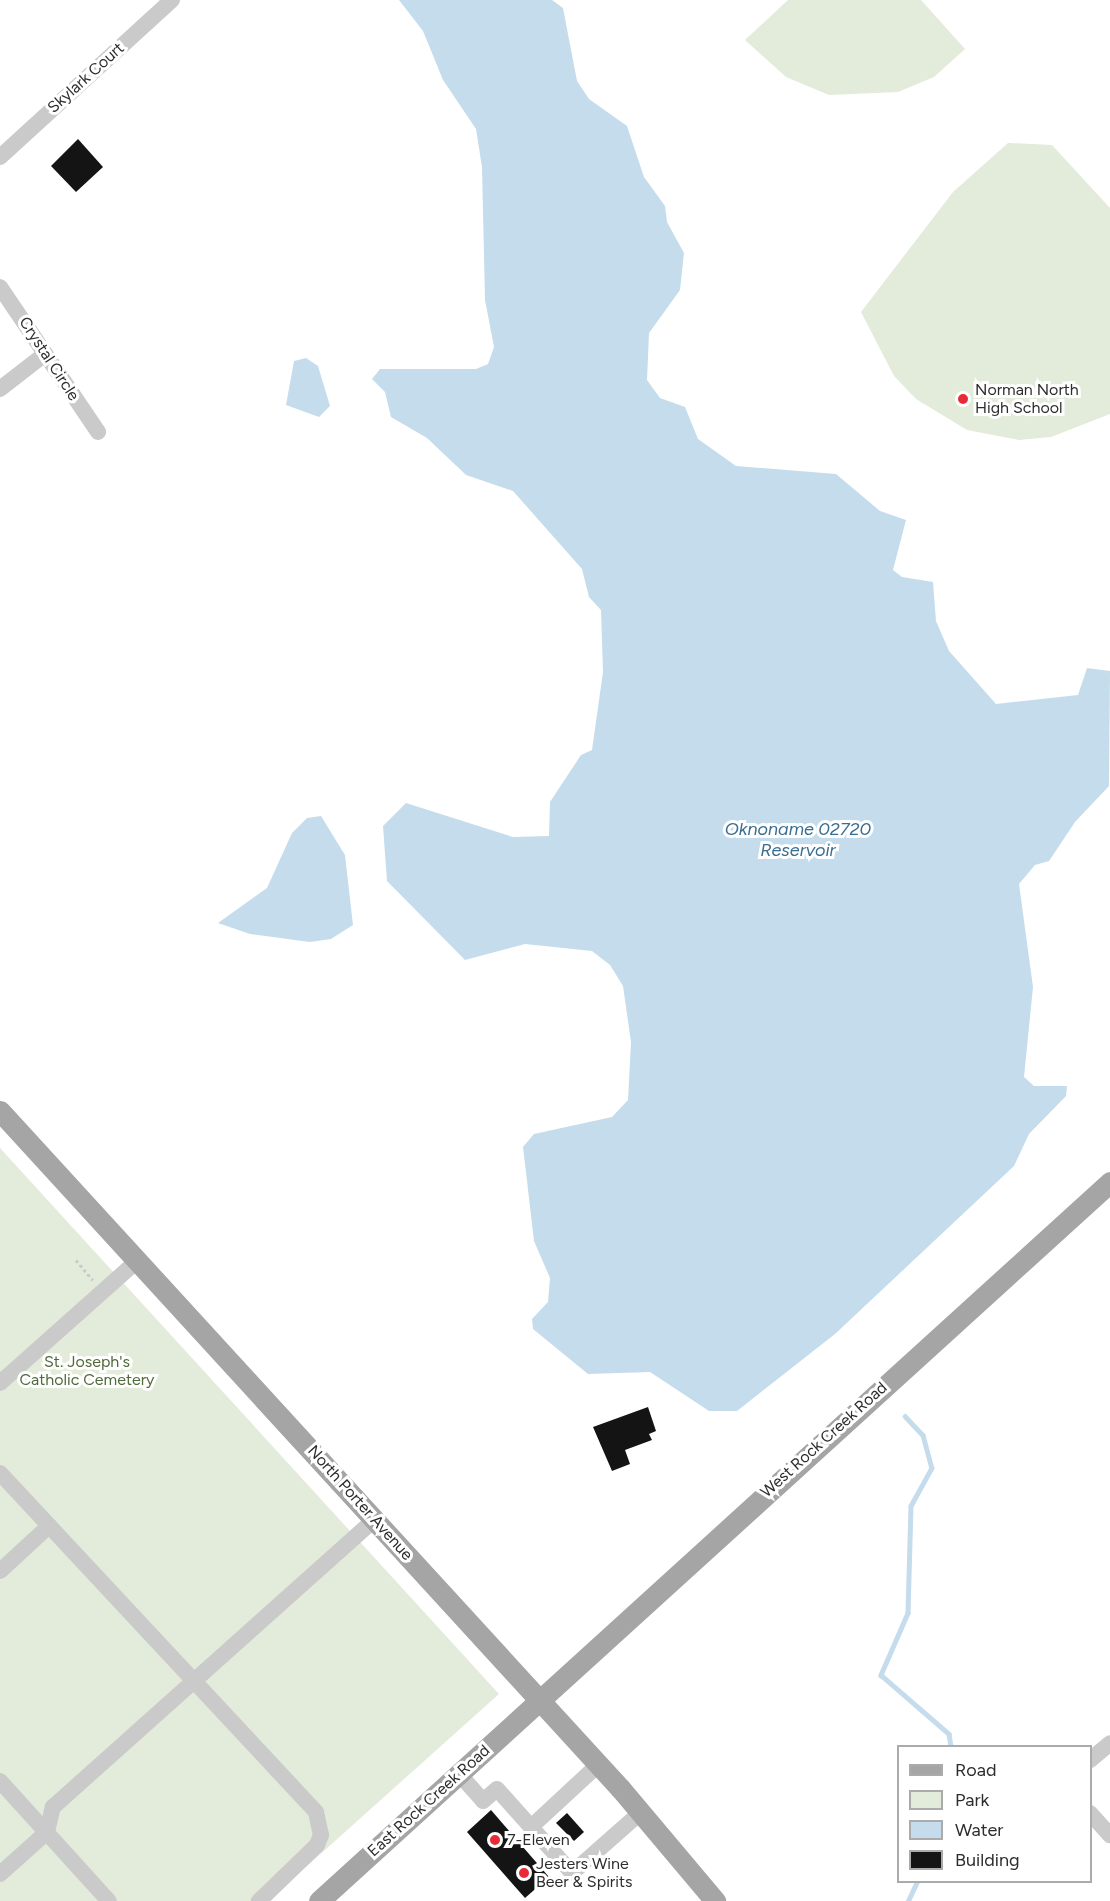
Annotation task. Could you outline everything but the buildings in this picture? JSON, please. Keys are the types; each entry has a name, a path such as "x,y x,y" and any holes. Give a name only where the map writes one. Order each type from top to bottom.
{"main road":[{"name":"North Porter Avenue","path":"0,1111 598,1765 715,1901"},
{"name":"West Rock Creek Road","path":"539,1701 1110,1182"},
{"name":"East Rock Creek Road","path":"319,1901 539,1701"}],"street":[{"name":"Skylark Court","path":"0,157 168,2"},
{"name":"Crystal Circle","path":"0,286 98,432"},
{"path":"0,389 45,354"},
{"path":"0,1383 137,1261"},
{"path":"0,1473 320,1818 321,1835 310,1855 259,1901"},
{"path":"0,1874 47,1832 53,1807 190,1680 375,1520"},
{"path":"0,1571 49,1526"},
{"path":"1092,1758 1110,1743"},
{"path":"531,1827 598,1765"},
{"path":"459,1774 483,1801 497,1789 572,1873 640,1813"},
{"path":"0,1781 109,1901"},
{"path":"1092,1815 1110,1834"}],"path":[{"path":"76,1260 92,1278 97,1297"}],"green space":[{"path":"788,0 921,0 965,49 934,77 898,92 829,95 786,77 745,40"},
{"path":"1008,143 1052,145 1110,208 1110,414 1051,437 1019,440 967,430 916,399 894,376 861,312 953,192"},
{"name":"St. Joseph's Catholic Cemetery","path":"0,1148 499,1694 268,1901 0,1901"}],"water":[{"name":"Oknoname 02720 Reservoir","path":"399,0 552,0 563,8 577,81 589,99 627,126 644,177 665,206 667,222 684,253 680,290 649,333 647,380 660,398 685,407 698,439 736,466 836,474 880,511 906,520 893,570 902,577 933,582 936,621 949,651 996,704 1078,695 1087,668 1110,671 1109,786 1075,822 1049,861 1035,865 1019,884 1033,987 1024,1077 1034,1086 1067,1086 1066,1096 1029,1134 1014,1166 835,1334 737,1411 709,1411 650,1372 588,1374 533,1329 532,1319 548,1302 550,1278 534,1241 523,1147 534,1134 612,1117 628,1100 631,1042 623,986 610,965 592,951 525,944 465,960 387,881 383,826 406,803 513,837 549,836 550,802 581,755 592,750 603,672 601,610 589,597 582,569 513,491 466,475 427,438 391,417 385,392 372,379 380,369 476,369 488,364 494,347 485,300 482,167 476,129 443,80 423,31"},
{"path":"306,358 318,366 330,406 319,417 286,405 294,361"},
{"path":"321,816 345,855 353,925 331,939 310,942 250,934 218,923 267,888 292,833 307,818"}],"waterway":[{"path":"905,1416 923,1435 932,1468 911,1506 908,1613 881,1675 949,1734 951,1745"},
{"path":"908,1901 917,1883"}],"place":[{"name":"Norman North High School","path":"963,399"},
{"name":"7-Eleven","path":"495,1840"},
{"name":"Jesters Wine Beer & Spirits","path":"524,1873"}]}
